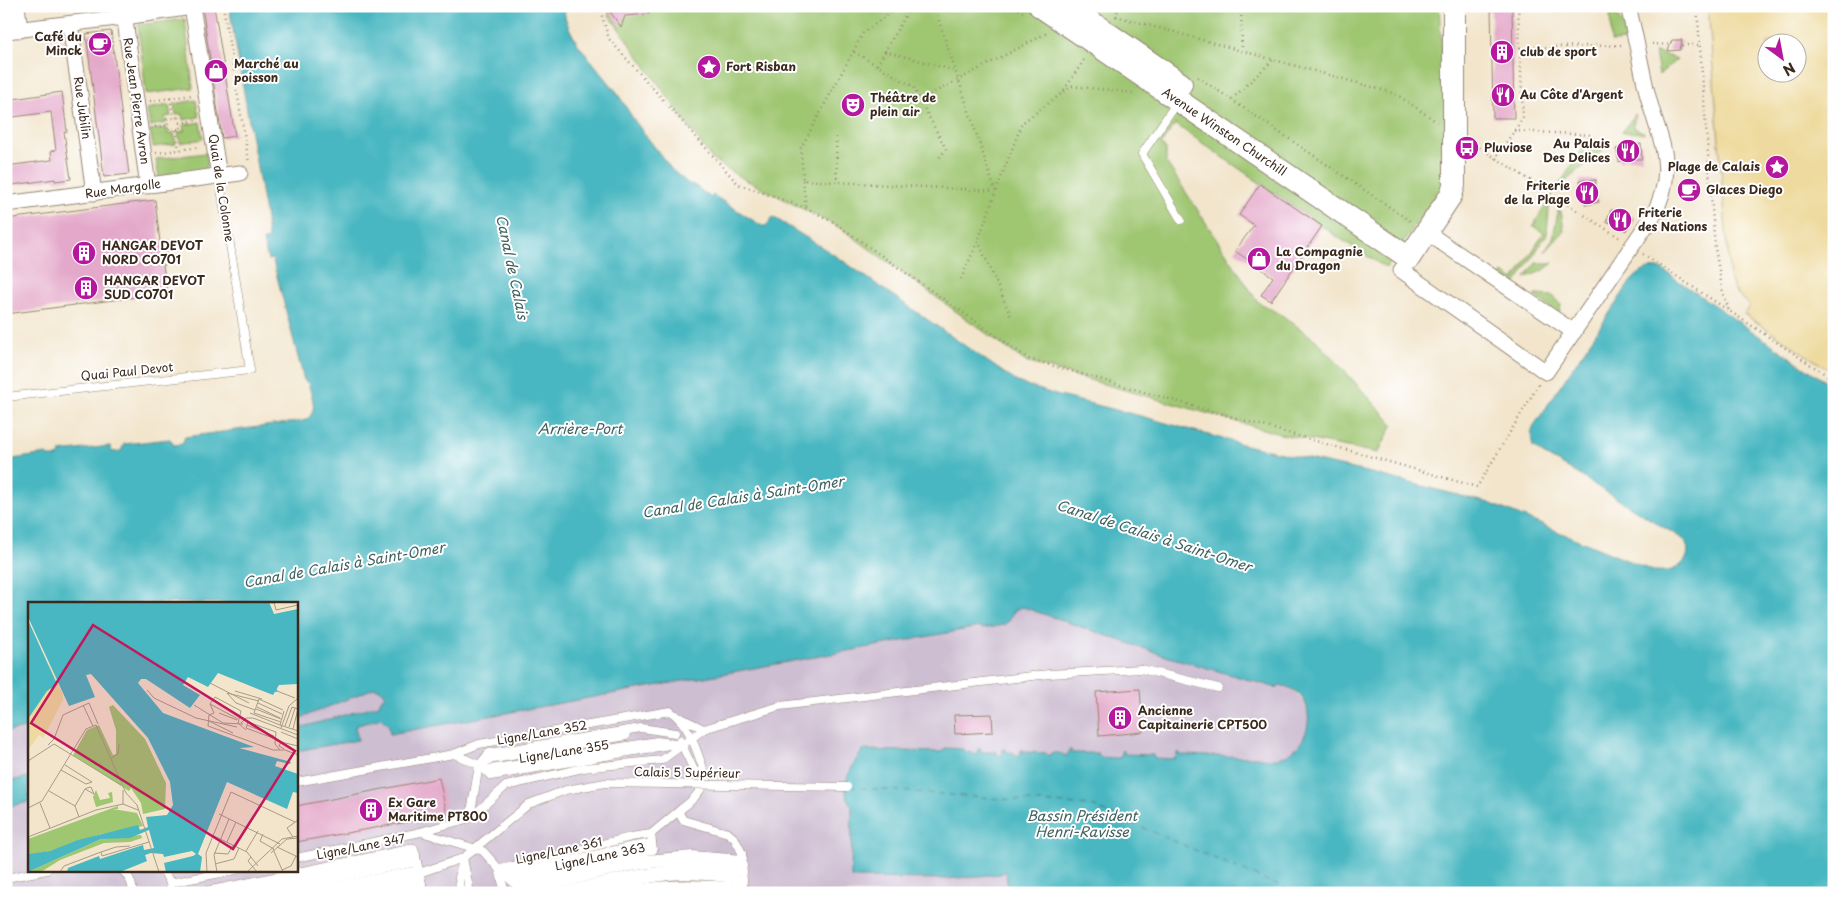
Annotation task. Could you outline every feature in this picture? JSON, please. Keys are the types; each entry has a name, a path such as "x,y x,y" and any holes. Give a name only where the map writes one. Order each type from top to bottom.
{"street":[{"path":"18,6 13,30 70,24 124,12 192,6"},
{"name":"Quai de la Colonne","path":"192,6 219,176"},
{"name":"Avenue Winston Churchill","path":"1040,6 1179,101 1413,251"},
{"name":"Avenue Winston Churchill","path":"1068,6 1413,251 1546,372"},
{"path":"1454,6 1453,190 1413,251 1574,332"},
{"path":"1546,372 1658,207 1662,198 1666,176 1661,134 1649,99 1628,6"},
{"name":"Rue Jean Pierre Avron","path":"124,12 148,186"},
{"name":"Rue Jubilin","path":"70,24 94,193"},
{"name":"Rue Margolle","path":"6,204 240,173"}],"lane":[{"path":"1179,101 1142,154 1181,220"},
{"name":"Quai de la Colonne","path":"219,176 250,370"},
{"name":"Quai Paul Devot","path":"6,396 250,370"},
{"path":"298,858 417,833 470,818 506,786 584,768 662,760 681,744 704,729 780,706 1049,674 1141,669 1218,688"},
{"path":"298,782 454,754 479,744 670,711 704,729"},
{"path":"679,717 686,726 707,780"},
{"name":"Ligne/Lane 352","path":"479,765 489,754 641,730 675,732 681,744"},
{"path":"454,754 490,769 657,745 681,744"},
{"path":"681,744 694,770 707,780"},
{"path":"470,818 479,765"},
{"path":"499,869 631,837 651,834 681,808 690,803 699,794 707,780"},
{"name":"Calais 5 Supérieur","path":"419,872 463,858 529,804 566,790 605,784 847,787"},
{"path":"681,808 679,813 683,820 728,833 735,839 740,846 743,876"},
{"path":"417,833 421,832 482,851 499,869 505,893"},
{"name":"Ligne/Lane 361","path":"499,869 515,873 633,846 653,846 651,834"},
{"name":"Ligne/Lane 363","path":"499,869 518,888 634,860 692,856 743,876"},
{"path":"460,893 459,878 463,858"},
{"path":"463,858 470,893"},
{"path":"526,893 658,863 688,862 743,876"},
{"path":"556,893 623,876 660,871 688,869 743,876"},
{"path":"6,878 37,872"},
{"path":"124,872 132,884 133,893"},
{"path":"164,872 170,883 172,893"},
{"path":"170,883 226,872"},
{"path":"228,893 419,872"},
{"path":"263,893 419,872"},
{"path":"300,893 419,872"},
{"path":"341,893 419,872"},
{"path":"378,893 419,872"},
{"path":"409,893 419,872"},
{"name":"Ligne/Lane 347","path":"197,893 419,872"},
{"path":"585,893 670,876 743,876"},
{"path":"614,893 642,887 743,876"},
{"path":"652,893 693,890 726,893"}],"path":[{"path":"222,6 250,170 240,173"},
{"path":"599,6 609,39 738,184 806,208 832,221 1029,359 1477,487 1546,372"},
{"path":"806,208 801,148 864,33 899,6"},
{"path":"877,66 910,6"},
{"path":"934,6 996,191"},
{"path":"1241,6 1242,51"},
{"path":"1495,159 1522,118 1518,6"},
{"path":"1696,6 1715,248 1723,293 1729,311"},
{"path":"1116,16 1399,96 1447,128 1454,130 1495,159 1586,215 1834,380"},
{"path":"920,100 1050,31"},
{"path":"1520,48 1637,44 1670,45"},
{"path":"1682,45 1698,46"},
{"path":"886,51 956,71"},
{"path":"853,52 914,87 946,149 939,158"},
{"path":"1232,99 1273,60"},
{"path":"1192,73 1232,99 1413,251"},
{"path":"962,279 1022,123 1072,86 1143,94"},
{"path":"136,103 206,92"},
{"path":"170,98 174,118"},
{"path":"179,117 181,129 176,130 169,130 167,119 179,117"},
{"path":"176,130 179,150"},
{"path":"1514,131 1592,135"},
{"path":"836,137 838,182"},
{"path":"144,155 214,145"},
{"path":"803,180 996,191"},
{"path":"978,241 1012,319"}],"shaded area":[{"path":"1023,607 1169,657 1277,688 1278,685 1293,690 1303,701 1308,713 1309,721 1304,739 1289,754 1269,760 1257,757 1179,755 1179,753 1175,759 1153,758 1153,755 1124,754 1123,751 1121,752 1121,757 1118,758 1100,757 1098,753 1071,753 1071,750 1069,750 1066,756 1062,754 1049,757 1045,753 1023,752 1021,750 1019,756 1015,754 998,756 997,752 980,752 980,749 978,749 976,755 963,752 963,749 945,748 941,752 863,750 848,772 847,798 852,807 851,878 947,879 999,874 1006,871 1008,893 6,893 6,807 28,802 28,872 298,872 298,751 358,740 355,726 381,718 389,726 391,734 895,641 980,627 982,629 1005,623 1015,610"},
{"path":"374,688 380,689 385,694 385,698 378,706 298,728 298,719"},
{"path":"28,727 28,777 6,782 6,732"}],"green space":[{"path":"609,6 1439,6 1447,128 1446,180 1386,268 1339,238 1175,124 1161,144 1166,150 1166,162 1258,302 1283,316 1317,341 1393,424 1378,453 1280,434 1026,362 842,229 738,176 712,159 609,15"},
{"path":"1610,6 1615,6 1614,12 1627,30 1628,41 1611,42"},
{"path":"185,19 193,88 146,94 138,25"},
{"path":"1655,52 1677,59 1659,75"},
{"path":"196,100 199,117 183,120 182,114 176,115 174,104"},
{"path":"169,105 171,116 165,117 166,123 150,126 147,109"},
{"path":"1635,114 1633,127 1645,133 1622,132"},
{"path":"200,122 203,139 180,143 178,132 184,131 183,125"},
{"path":"167,128 168,134 174,133 176,144 153,147 150,130"},
{"path":"1589,139 1606,142 1606,147 1566,181 1558,193 1555,191"},
{"path":"206,153 208,164 203,171 159,178 156,159"},
{"path":"1550,198 1553,200 1549,208 1547,234 1514,286 1500,277 1503,273 1514,280 1544,233 1533,226"},
{"path":"1558,211 1561,211 1564,231 1545,252 1553,238"},
{"path":"1536,263 1553,263 1544,270 1525,278"},
{"path":"1534,296 1553,296 1561,304 1559,314"}],"sand":[{"name":"Plage de Calais","path":"1708,6 1834,6 1834,373 1744,314 1750,305 1737,294 1730,279"}],"water":[{"name":"Arrière-Port","path":"229,6 564,6 565,17 577,43 616,91 634,120 672,170 711,198 713,195 762,226 766,226 773,217 836,256 1017,382 1059,396 1141,416 1241,444 1371,473 1489,503 1653,571 1669,571 1683,563 1687,556 1687,547 1683,539 1537,450 1533,447 1531,435 1533,427 1631,281 1644,270 1661,269 1834,387 1834,893 1008,893 1006,871 1000,874 947,879 851,878 852,807 848,799 846,784 850,771 863,750 941,752 945,748 963,749 964,752 976,755 978,749 981,749 981,752 997,752 998,756 1000,756 1003,749 1006,749 1006,752 1012,752 1018,756 1021,750 1024,750 1023,752 1046,753 1049,756 1051,753 1059,753 1067,756 1069,750 1071,750 1072,753 1098,753 1100,757 1118,758 1121,757 1121,751 1124,751 1124,754 1153,755 1154,758 1175,759 1179,752 1179,755 1276,758 1290,753 1301,742 1307,729 1308,715 1304,701 1295,691 1279,685 1277,688 1169,657 1023,607 1015,610 1009,621 1003,625 982,629 980,627 390,734 389,726 381,718 355,726 358,740 298,751 298,728 378,706 382,698 385,698 385,694 380,689 374,688 298,719 298,602 28,602 28,727 6,732 6,460 47,454 49,457 58,457 60,452 110,446 112,452 121,451 124,444 170,439 173,445 182,444 185,437 303,421 312,414 313,405 308,383 304,380 273,261 271,259 268,260 263,241 268,239"},
{"path":"28,777 28,802 6,807 6,782"}],"building":[{"name":"Marché au poisson","path":"202,6 214,6 235,136 222,138"},
{"path":"606,6 649,6 649,14 625,16 621,27"},
{"path":"1491,6 1512,6 1514,118 1493,118"},
{"path":"111,31 129,174 104,177 86,34"},
{"path":"1672,40 1682,40 1680,50 1668,51"},
{"path":"62,92 67,132 64,132 71,179 55,181 55,179 6,186 6,166 52,160 51,151 56,150 51,112 6,118 6,100"},
{"path":"1641,144 1642,159 1626,159 1619,162 1616,149 1627,145"},
{"path":"1580,180 1596,180 1595,194 1599,202 1586,205 1581,195"},
{"path":"1260,184 1322,226 1271,301 1261,295 1273,277 1235,251 1254,225 1239,215"},
{"name":"HANGAR DEVOT NORD CO701","path":"155,200 160,242 169,241 172,264 163,265 167,293 6,314 6,219"},
{"path":"1611,210 1622,211 1634,218 1626,231 1614,223 1606,222"},
{"name":"Ancienne Capitainerie CPT500","path":"1140,689 1143,732 1099,736 1096,692"},
{"path":"992,714 993,732 955,734 954,715"},
{"name":"Ex Gare Maritime PT800","path":"439,778 447,815 298,842 298,806"}],"ferry route":[{"path":"850,787 1092,806 1296,893"}],"place":[{"name":"Café du Minck","path":"100,44"},
{"name":"club de sport","path":"1502,52"},
{"name":"Fort Risban","path":"709,67"},
{"name":"Marché au poisson","path":"216,71"},
{"name":"Au Côte d'Argent","path":"1503,95"},
{"name":"Théâtre de plein air","path":"853,105"},
{"name":"Pluviose","path":"1467,148"},
{"name":"Au Palais Des Delices","path":"1628,151"},
{"name":"Plage de Calais","path":"1777,167"},
{"name":"Glaces Diego","path":"1689,190"},
{"name":"Friterie de la Plage","path":"1587,193"},
{"name":"Friterie des Nations","path":"1620,220"},
{"name":"HANGAR DEVOT NORD CO701","path":"84,253"},
{"name":"La Compagnie du Dragon","path":"1259,259"},
{"name":"HANGAR DEVOT SUD CO701","path":"86,288"},
{"name":"Ancienne Capitainerie CPT500","path":"1120,718"},
{"name":"Ex Gare Maritime PT800","path":"371,810"}],"water label":[{"name":"Canal de Calais","path":"512,267"},
{"name":"Canal de Calais à Saint-Omer","path":"743,497"},
{"name":"Canal de Calais à Saint-Omer","path":"1154,536"},
{"name":"Canal de Calais à Saint-Omer","path":"344,565"},
{"name":"Bassin Président Henri-Ravisse","path":"1082,824"}]}
